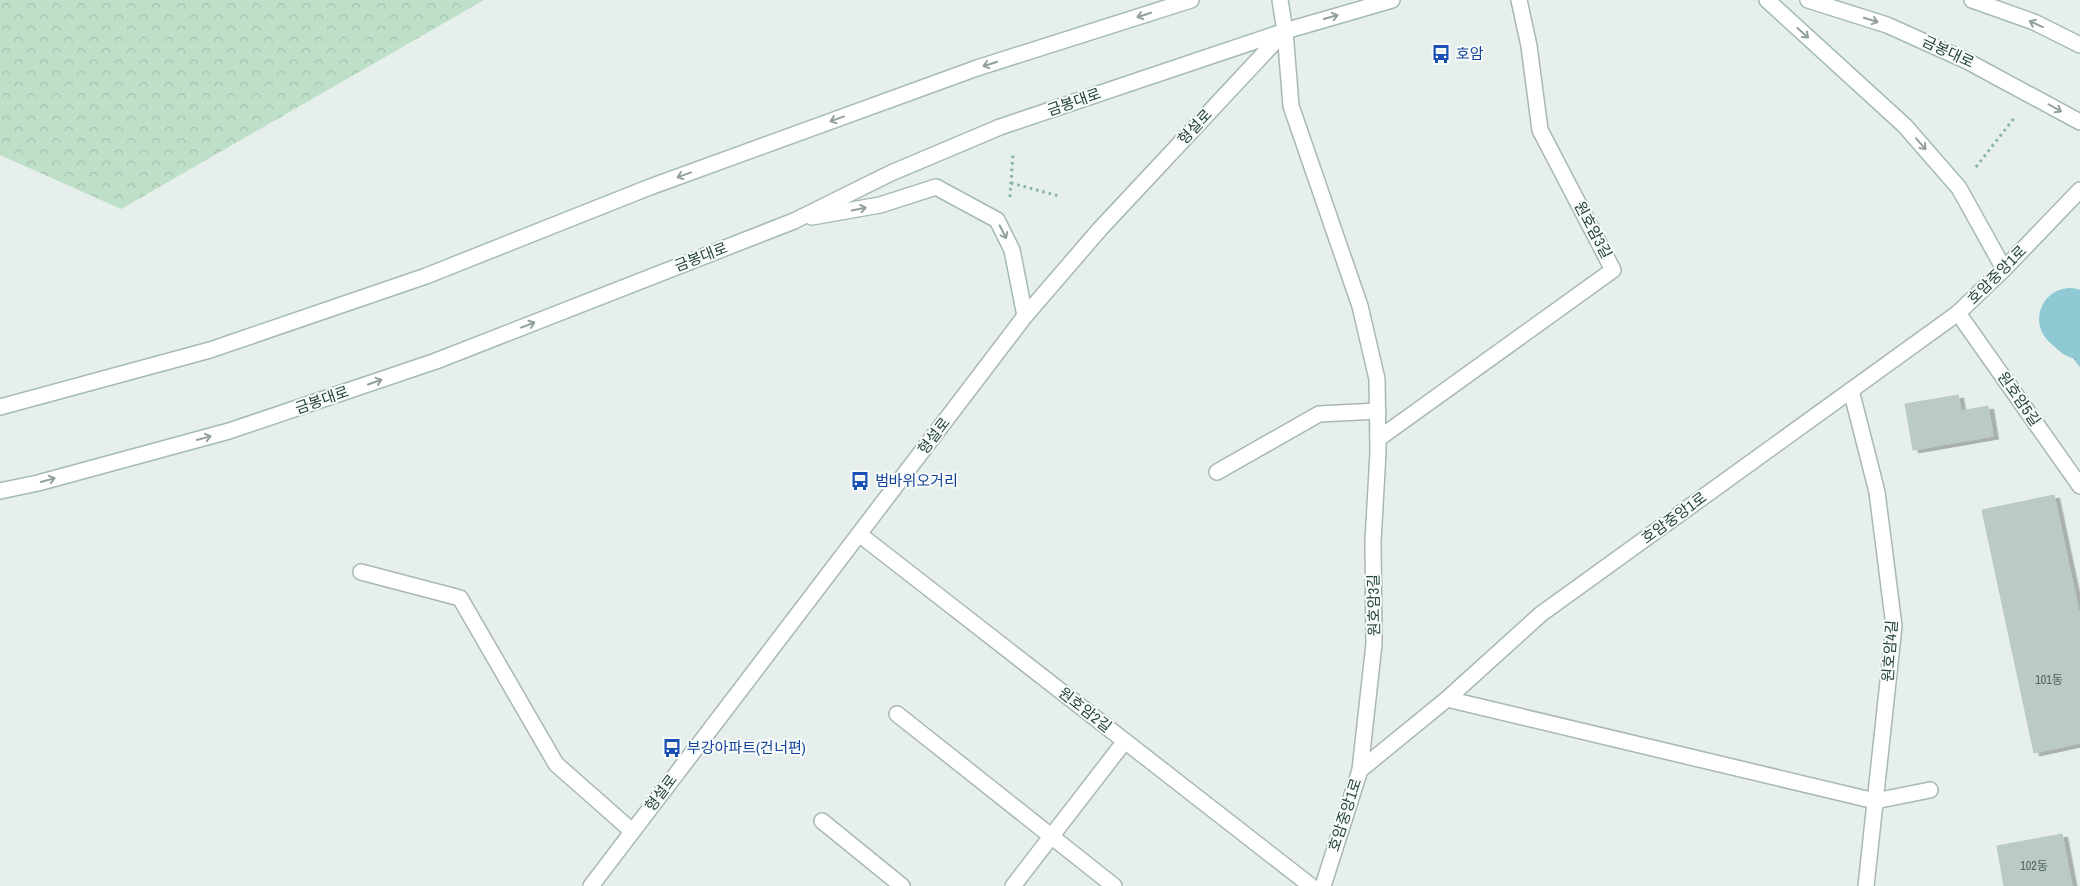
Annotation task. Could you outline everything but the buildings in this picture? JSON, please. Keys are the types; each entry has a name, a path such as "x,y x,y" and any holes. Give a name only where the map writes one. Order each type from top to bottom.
{"street":[{"path":"0,407 210,350 417,280 650,187 968,72 1191,0"},
{"name":"원호암3길","path":"1280,0 1285,30 1291,106 1361,312 1377,379 1378,439 1373,542 1374,644 1360,770"},
{"name":"금봉대로","path":"0,491 48,480 229,431 408,371 794,221 891,173 1000,126 1285,30 1392,0"},
{"name":"원호암3길","path":"1378,439 1614,270 1540,130 1529,46 1519,0"},
{"path":"1767,0 1906,126 1959,188 2004,269"},
{"name":"금봉대로","path":"1808,0 1886,25 1968,60 2080,122"},
{"path":"1972,0 1999,5 2080,46"},
{"name":"형설로","path":"591,886 1025,316 1100,229 1285,30"},
{"path":"794,221 880,205 936,187 997,220 1012,250 1025,316"},
{"name":"호암중앙1로","path":"1323,886 1360,770 1446,699 1541,614 1958,313 2004,269 2080,190"},
{"name":"원호암5길","path":"1958,313 2080,486"},
{"name":"원호암4길","path":"1851,390 1877,492 1894,626 1866,886"},
{"path":"1217,472 1319,414 1378,411"},
{"name":"원호암2길","path":"859,534 1311,886"},
{"path":"361,572 460,598 556,764 632,831"},
{"path":"1446,699 1875,801 1930,790"},
{"path":"896,714 1114,886"},
{"path":"1013,886 1125,741"},
{"path":"822,821 902,886"}],"path":[{"path":"1976,167 2016,116"},
{"path":"1009,206 1013,154"},
{"path":"1011,183 1059,196"}],"green space":[{"path":"0,0 484,0 121,209 0,155"}],"water":[{"path":"2080,318 2080,367 2060,342"}],"waterway":[{"path":"2070,319 2080,328"}],"place":[{"name":"호암","path":"1441,54"},
{"name":"범바위오거리","path":"860,481"},
{"name":"부강아파트(건너편)","path":"672,748"}]}
